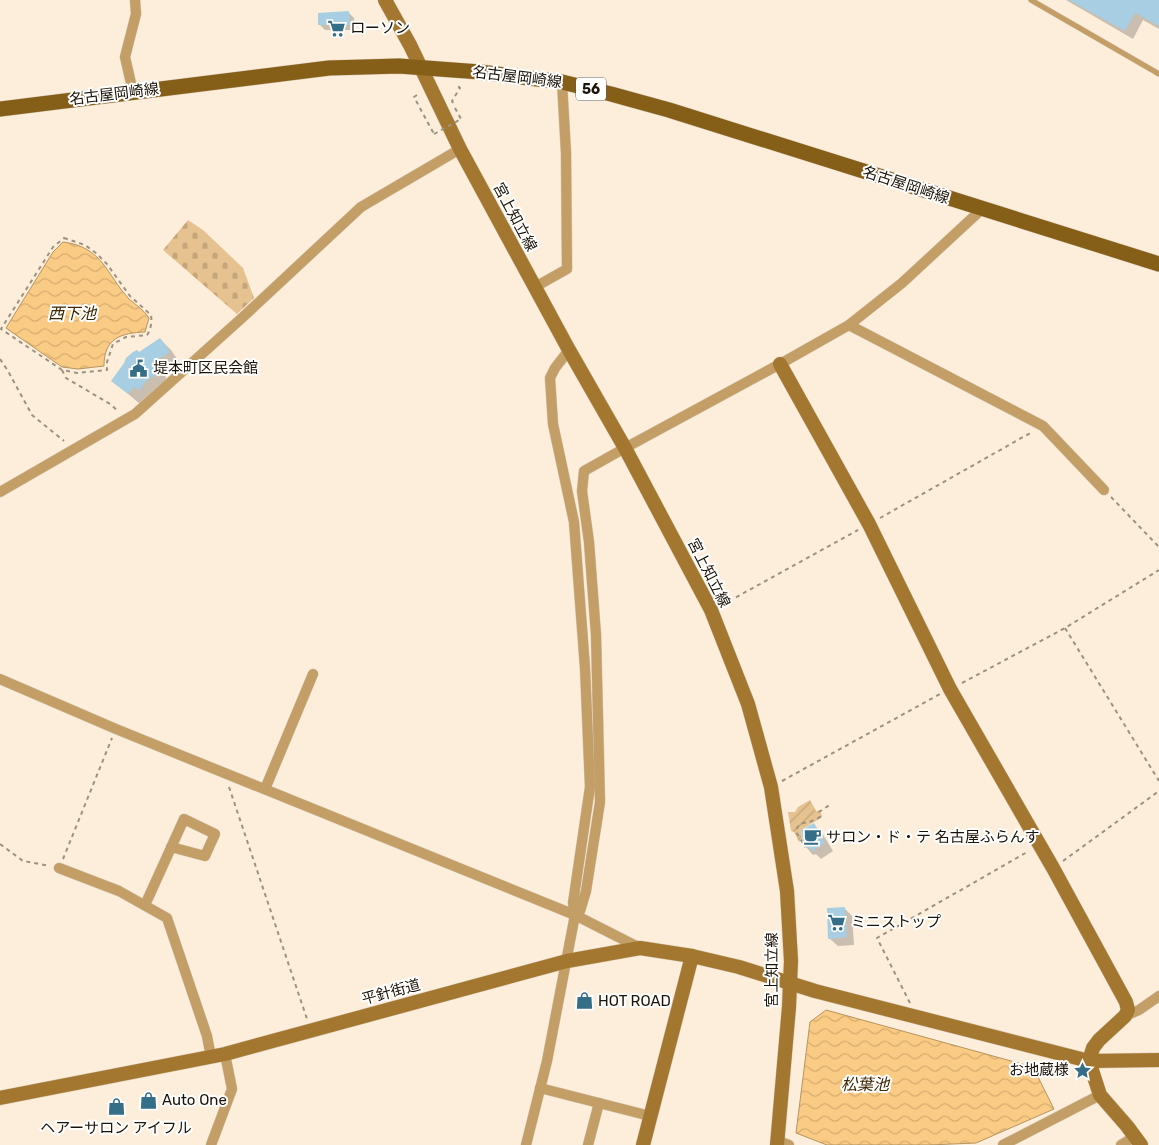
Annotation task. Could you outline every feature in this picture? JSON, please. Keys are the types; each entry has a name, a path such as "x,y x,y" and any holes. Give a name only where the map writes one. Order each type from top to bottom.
{"main road":[{"name":"名古屋岡崎線","path":"0,109 329,68 399,66 480,72 562,82 669,110 1159,264"}],"street":[{"path":"133,92 125,57 136,14 135,0"},
{"name":"宮上知立線","path":"385,0 421,68 460,149 569,350 625,448 711,610 748,704 771,786 787,891 791,961 781,1144"},
{"path":"535,287 567,269 566,154 562,82"},
{"path":"0,492 135,414 361,207 460,149"},
{"path":"575,914 580,911 586,891 600,802 596,636 582,491 584,471 849,325 902,283 982,209"},
{"path":"849,325 1043,426 1104,490"},
{"path":"526,1145 567,961 575,914 573,903 590,787 585,668 574,522 553,424 550,378 569,350"},
{"path":"780,364 869,524 950,689 1053,868 1126,1002 1128,1010 1125,1016"},
{"path":"265,789 312,674"},
{"path":"0,679 116,729 575,914 640,948"},
{"path":"145,905 171,846"},
{"path":"59,868 119,891 167,918 208,1036 232,1088 211,1145"},
{"name":"平針街道","path":"0,1098 218,1056 567,961 640,948 692,956 739,967 917,1019 1089,1061 1159,1060"},
{"path":"643,1145 692,956"},
{"path":"1121,1145 1138,1141 1100,1094 1089,1061 1093,1048 1099,1040 1125,1016 1139,1010 1159,996"},
{"path":"540,1088 650,1116"},
{"path":"1003,1145 1100,1094"},
{"path":"588,1145 599,1102"}],"lane":[{"path":"1031,0 1159,74"}],"path":[{"path":"417,95 414,97 434,134 461,119 452,101 460,88 458,86"},
{"path":"64,238 85,245 96,252 130,296 152,319 147,335 126,337 113,344 107,362 107,370 77,373 62,370 1,329 53,247 64,238"},
{"path":"0,359 32,415 74,449"},
{"path":"62,370 66,378 119,411 124,420"},
{"path":"1104,490 1159,547"},
{"path":"771,786 1065,628 1159,570"},
{"path":"1065,628 1159,781"},
{"path":"0,844 23,861 59,868 116,729"},
{"path":"224,773 311,1031"},
{"path":"1053,868 1159,792"},
{"path":"804,844 796,830 800,824 811,822 820,817 819,812 831,804"},
{"path":"795,840 799,838"},
{"path":"917,1019 877,938 1040,845"}],"green space":[{"path":"188,220 203,230 243,268 254,298 237,314 163,250"},
{"path":"810,800 816,811 820,810 822,817 801,830 802,840 799,842 794,832 791,831 788,812 795,812 798,807"}],"water":[{"name":"西下池","path":"63,242 76,245 95,256 121,290 149,318 145,332 121,336 111,343 107,349 104,366 78,369 62,367 6,328 53,252"},
{"name":"松葉池","path":"826,1010 1033,1067 1054,1109 976,1143 827,1145 796,1133 810,1022"}],"building":[{"path":"1069,0 1159,0 1159,26 1135,13 1125,31"},
{"path":"349,11 350,25 318,25 318,13"},
{"name":"堤本町区民会館","path":"160,338 170,352 154,362 160,373 147,380 139,391 134,387 128,394 111,381 126,358 133,352 137,350 139,352"},
{"name":"サロン・ド・テ 名古屋ふらんす","path":"814,823 825,843 812,851 808,846 804,848 801,830"},
{"name":"ミニストップ","path":"845,907 847,937 828,939 827,908"}],"place":[{"name":"ローソン","path":"336,28"},
{"name":"堤本町区民会館","path":"139,368"},
{"name":"サロン・ド・テ 名古屋ふらんす","path":"812,837"},
{"name":"ミニストップ","path":"837,922"},
{"name":"HOT ROAD","path":"584,1001"},
{"name":"お地蔵様","path":"1083,1070"},
{"name":"Auto One","path":"148,1100"},
{"name":"ヘアーサロン アイフル","path":"116,1107"}]}
